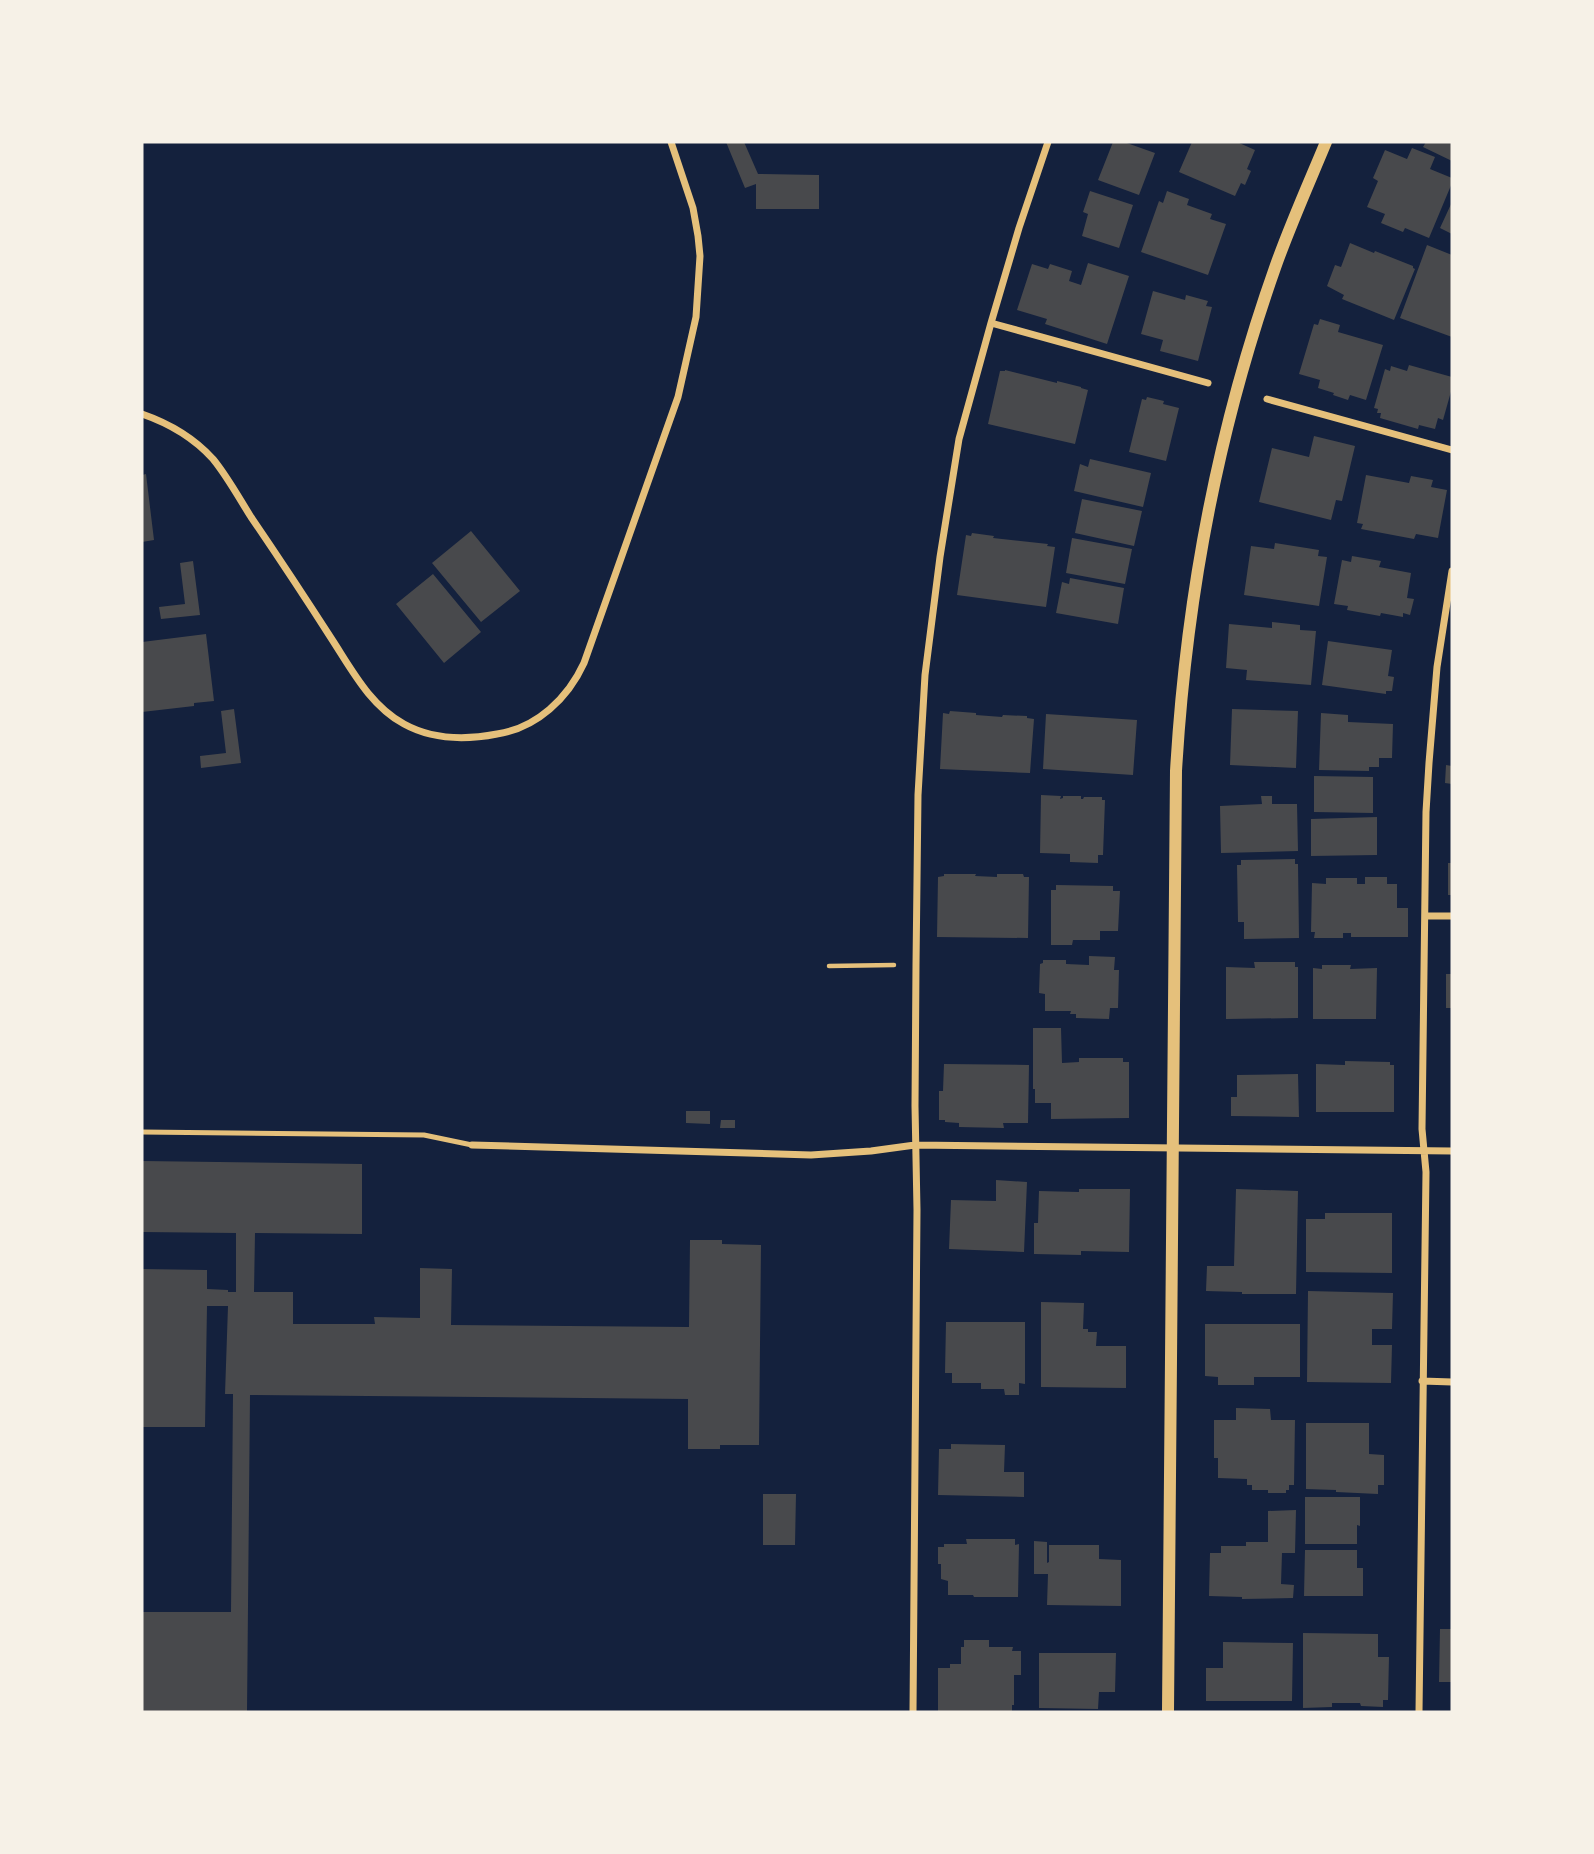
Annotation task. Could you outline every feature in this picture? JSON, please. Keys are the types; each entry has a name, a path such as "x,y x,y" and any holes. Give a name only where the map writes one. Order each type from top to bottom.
{"street":[{"path":"142,414 186,435 213,460 365,690 382,708 405,725 435,736 457,739 505,733 529,723 548,711 564,695 584,663 678,397 696,317 700,256 693,208 670,142"},
{"path":"913,1712 918,795 925,676 959,439 990,323 1048,142"},
{"path":"1168,1712 1176,771 1182,675 1195,581 1212,491 1246,356 1288,232 1326,142"},
{"path":"990,323 1208,383"},
{"path":"1267,398 1452,450"},
{"path":"1419,1712 1426,1172 1422,1129 1426,812 1437,667 1452,571"},
{"path":"1425,916 1452,916"},
{"path":"472,1146 811,1155 871,1151 915,1144 1452,1151"},
{"path":"1422,1381 1452,1382"}],"lane":[{"path":"142,1132 424,1135 472,1146"}],"path":[{"path":"829,966 896,965"}],"building":[{"path":"726,142 744,142 758,174 819,175 819,209 756,209 756,184 745,188"},
{"path":"1113,142 1124,142 1155,153 1139,195 1098,180"},
{"path":"1192,142 1237,142 1255,150 1247,169 1251,171 1245,185 1241,183 1235,196 1179,172"},
{"path":"1426,142 1452,142 1452,161 1423,147"},
{"path":"1412,148 1435,157 1430,169 1452,178 1429,238 1405,228 1403,232 1381,223 1385,214 1367,207 1378,181 1373,178 1385,150 1407,159"},
{"path":"1090,191 1133,205 1119,248 1082,236 1088,214 1083,212"},
{"path":"1167,191 1189,199 1187,205 1212,214 1210,219 1226,224 1208,275 1141,252 1159,201 1163,203"},
{"path":"1452,202 1452,234 1440,228"},
{"path":"1350,243 1415,269 1394,320 1342,299 1344,295 1327,286 1335,265 1341,267"},
{"path":"1427,245 1452,255 1452,337 1400,318"},
{"path":"1088,263 1129,276 1107,344 1045,324 1047,319 1017,310 1032,264 1048,269 1050,264 1072,271 1069,281 1081,285"},
{"path":"1153,291 1185,300 1186,295 1208,301 1206,306 1212,307 1198,361 1160,351 1163,340 1141,334"},
{"path":"1320,319 1340,325 1338,332 1383,345 1366,400 1350,395 1348,400 1333,395 1334,393 1318,388 1320,380 1299,374 1314,324 1318,325"},
{"path":"1409,365 1452,377 1452,388 1443,420 1438,418 1435,429 1419,425 1418,429 1380,418 1381,413 1377,413 1378,409 1374,408 1385,369 1390,371 1391,366 1407,371"},
{"path":"1000,371 1088,390 1075,444 988,424"},
{"path":"1147,397 1179,408 1166,461 1129,452 1142,399 1146,400"},
{"path":"1314,436 1355,446 1342,501 1336,500 1331,520 1259,502 1272,448 1309,457"},
{"path":"1090,459 1151,473 1143,507 1074,491 1080,464 1088,467"},
{"path":"146,474 154,540 142,542 142,475"},
{"path":"1366,475 1409,483 1411,476 1433,480 1431,487 1447,490 1438,538 1416,534 1414,539 1361,529 1363,524 1357,523"},
{"path":"1082,499 1142,511 1134,546 1075,533"},
{"path":"471,531 520,591 481,622 432,563"},
{"path":"972,533 1055,547 1046,607 957,595 966,535 971,536"},
{"path":"1072,538 1132,549 1125,584 1066,573"},
{"path":"1275,543 1319,550 1318,556 1327,557 1319,606 1244,595 1251,546 1274,549"},
{"path":"1352,556 1381,561 1379,567 1411,573 1407,598 1414,599 1410,615 1403,613 1403,617 1381,613 1380,616 1347,610 1348,606 1334,604 1342,560 1351,562"},
{"path":"193,561 200,615 161,619 159,607 185,604 180,563"},
{"path":"433,574 481,632 444,663 396,604"},
{"path":"1070,578 1124,588 1118,624 1056,613 1062,582 1069,584"},
{"path":"1272,622 1300,625 1300,630 1316,631 1311,685 1246,680 1247,670 1226,668 1229,624 1272,628"},
{"path":"206,634 214,701 142,712 142,642"},
{"path":"1328,641 1392,650 1388,676 1394,677 1392,691 1386,691 1386,694 1322,685"},
{"path":"234,709 241,763 201,768 200,756 226,753 221,711"},
{"path":"1232,709 1298,711 1296,768 1230,765"},
{"path":"950,711 1002,717 1027,716 1034,719 1030,773 940,769 943,713 949,714"},
{"path":"1321,713 1348,715 1348,722 1393,724 1392,758 1379,758 1379,767 1369,767 1369,771 1319,770"},
{"path":"1046,714 1137,720 1133,775 1043,769"},
{"path":"1446,765 1452,766 1452,784 1445,783"},
{"path":"1314,776 1373,777 1373,813 1314,812"},
{"path":"1041,795 1061,796 1060,799 1063,796 1081,796 1081,799 1102,797 1102,800 1105,800 1103,855 1098,855 1098,863 1070,862 1070,854 1040,853"},
{"path":"1261,796 1272,796 1272,804 1297,804 1298,851 1221,853 1220,806 1262,804"},
{"path":"1377,817 1377,855 1311,856 1311,819"},
{"path":"1295,859 1295,864 1298,864 1299,938 1244,939 1244,922 1238,922 1237,865 1241,865 1241,860"},
{"path":"1448,863 1452,863 1452,895 1448,895"},
{"path":"944,874 997,877 997,874 1023,874 1024,877 1029,877 1028,938 937,937 938,877"},
{"path":"1365,877 1387,877 1387,884 1397,884 1397,908 1408,908 1408,937 1351,937 1351,933 1343,933 1343,938 1314,938 1315,932 1311,932 1312,883 1326,884 1326,878 1357,878 1357,884 1365,884"},
{"path":"1056,885 1113,886 1113,891 1120,891 1118,931 1100,931 1100,940 1073,940 1072,945 1051,945 1051,890 1056,890"},
{"path":"1089,956 1115,957 1114,970 1119,970 1118,1008 1110,1008 1109,1019 1076,1018 1076,1014 1070,1014 1071,1011 1045,1011 1045,994 1039,993 1040,964 1043,960 1066,960 1066,964 1089,965"},
{"path":"1254,962 1295,962 1295,967 1298,967 1298,1018 1226,1019 1226,967 1255,968"},
{"path":"1322,965 1351,965 1350,969 1377,968 1376,1019 1313,1019 1313,968 1322,969"},
{"path":"1446,974 1452,974 1452,1008 1446,1008"},
{"path":"1033,1028 1061,1028 1062,1063 1079,1062 1079,1058 1123,1058 1123,1062 1129,1062 1129,1118 1051,1119 1051,1103 1035,1103"},
{"path":"1345,1061 1390,1062 1390,1065 1394,1065 1394,1112 1316,1112 1316,1064 1345,1065"},
{"path":"944,1064 1029,1065 1028,1123 1003,1123 1004,1128 959,1127 959,1123 939,1120 939,1091 943,1091"},
{"path":"1298,1074 1299,1117 1231,1116 1231,1097 1237,1097 1237,1075"},
{"path":"686,1111 710,1111 710,1124 686,1123"},
{"path":"721,1120 735,1120 735,1128 720,1128"},
{"path":"142,1161 362,1164 362,1234 255,1233 254,1292 293,1292 293,1324 375,1324 374,1317 420,1318 420,1268 452,1269 451,1325 689,1327 690,1240 722,1240 722,1244 761,1245 759,1445 720,1445 720,1449 688,1449 688,1399 250,1395 247,1712 142,1712 142,1612 231,1612 233,1394 225,1394 228,1306 207,1306 205,1427 142,1427 142,1269 207,1270 207,1289 236,1292 236,1233 142,1232"},
{"path":"996,1180 1027,1182 1024,1252 949,1249 951,1200 996,1201"},
{"path":"1079,1189 1130,1189 1129,1252 1034,1254 1034,1223 1038,1223 1039,1191 1079,1192"},
{"path":"1236,1189 1298,1191 1296,1294 1206,1291 1207,1266 1234,1266"},
{"path":"1325,1213 1392,1213 1392,1273 1306,1272 1306,1219 1325,1219"},
{"path":"1308,1291 1393,1293 1392,1329 1372,1329 1372,1345 1392,1345 1391,1383 1307,1382"},
{"path":"1041,1302 1084,1303 1083,1329 1097,1332 1096,1346 1126,1346 1126,1388 1041,1387"},
{"path":"946,1322 1025,1322 1025,1384 1019,1383 1019,1395 1005,1395 1004,1389 981,1389 981,1383 952,1383 952,1373 945,1373"},
{"path":"1205,1324 1300,1324 1300,1377 1254,1377 1254,1385 1218,1385 1218,1377 1205,1376"},
{"path":"1236,1408 1270,1409 1271,1420 1295,1420 1294,1485 1289,1485 1286,1493 1252,1490 1252,1485 1247,1485 1247,1479 1218,1478 1218,1458 1214,1458 1214,1420 1236,1420"},
{"path":"1306,1423 1369,1423 1369,1454 1384,1455 1384,1485 1378,1485 1378,1494 1306,1489"},
{"path":"951,1444 1005,1445 1004,1472 1024,1472 1024,1497 938,1495 939,1449 951,1449"},
{"path":"763,1494 796,1494 795,1545 763,1545"},
{"path":"1305,1497 1360,1497 1357,1544 1305,1544"},
{"path":"1296,1510 1295,1553 1282,1553 1281,1584 1294,1585 1293,1598 1242,1599 1209,1596 1210,1553 1221,1553 1221,1546 1246,1546 1246,1542 1268,1542 1268,1511"},
{"path":"966,1539 1015,1539 1015,1545 1019,1544 1018,1597 948,1595 948,1581 941,1579 938,1547 944,1547 944,1544 967,1544"},
{"path":"1034,1541 1047,1542 1047,1563 1049,1545 1099,1545 1099,1559 1121,1560 1121,1606 1047,1605 1048,1574 1034,1574"},
{"path":"1305,1550 1357,1550 1357,1568 1363,1568 1363,1596 1304,1596"},
{"path":"1440,1629 1452,1629 1452,1682 1439,1682"},
{"path":"1303,1633 1378,1634 1378,1657 1389,1657 1388,1700 1383,1700 1383,1707 1361,1706 1360,1703 1332,1703 1332,1707 1303,1708"},
{"path":"964,1640 989,1640 989,1647 1013,1647 1012,1651 1021,1651 1021,1675 1014,1675 1012,1712 938,1711 938,1668 961,1664 961,1647 964,1647"},
{"path":"1223,1642 1293,1643 1292,1701 1206,1701 1206,1668 1223,1668"},
{"path":"1039,1653 1116,1653 1115,1692 1099,1692 1098,1709 1039,1708"}]}
